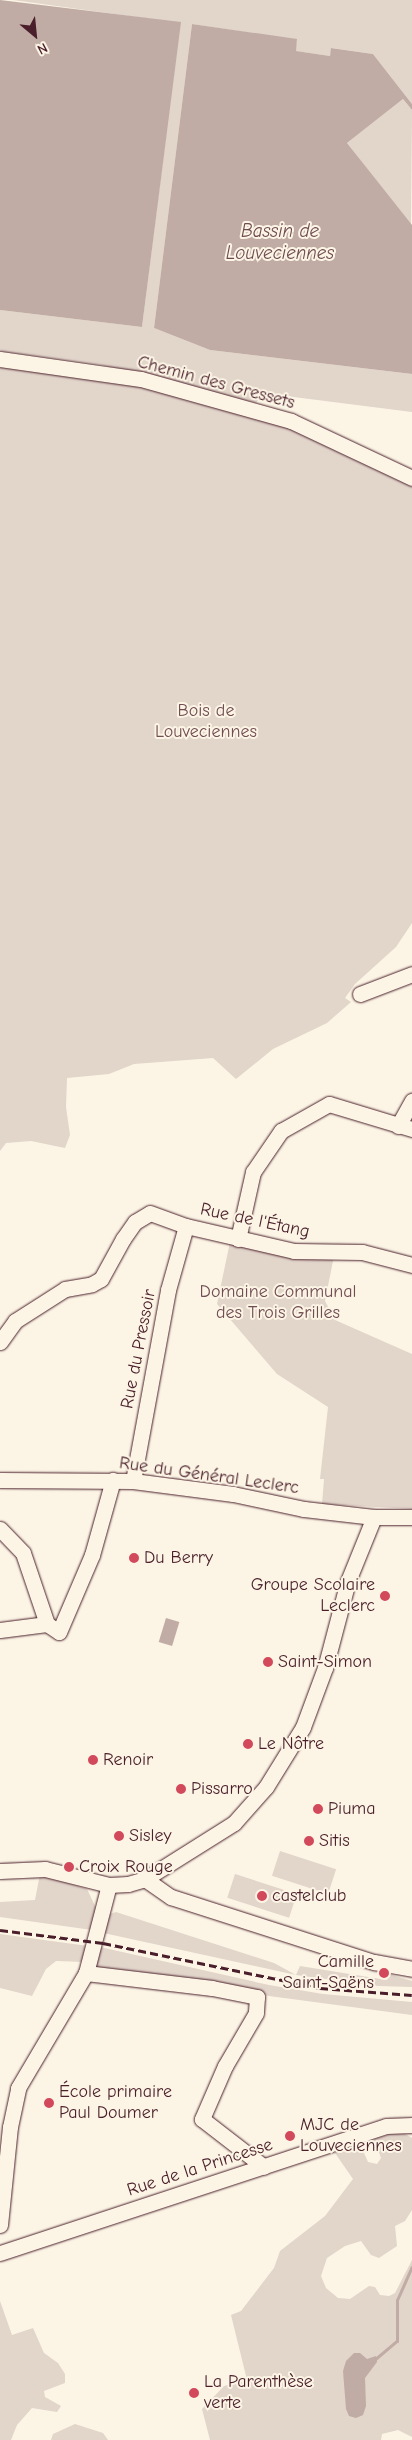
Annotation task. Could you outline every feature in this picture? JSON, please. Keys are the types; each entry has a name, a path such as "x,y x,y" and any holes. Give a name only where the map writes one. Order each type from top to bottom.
{"street":[{"name":"Chemin des Gressets","path":"0,360 141,379 291,421 412,478"},
{"path":"360,994 412,974"},
{"path":"238,1239 253,1172 281,1131 329,1104 405,1128 412,1101"},
{"name":"Rue de l'Étang","path":"0,1342 15,1321 64,1289 92,1284 101,1279 123,1238 135,1222 150,1213 186,1226 299,1252 362,1252 412,1265"},
{"name":"Rue du Pressoir","path":"133,1481 168,1290 186,1226"},
{"name":"Rue du Général Leclerc","path":"0,1480 133,1481 374,1517 412,1517"},
{"path":"53,1628 92,1555 113,1480"},
{"path":"0,1871 45,1868 109,1884 128,1884 145,1879 222,1831 250,1806 288,1754 303,1727 325,1668 348,1581 374,1517"},
{"path":"0,1529 24,1553 53,1628"},
{"path":"0,1630 53,1628"},
{"path":"145,1879 170,1898 374,1962 412,1969"},
{"path":"0,2225 10,2127 18,2088 86,1974 109,1884"},
{"path":"86,1974 255,1995 258,2002 256,2014 225,2066 202,2119 264,2167"},
{"name":"Rue de la Princesse","path":"1,2251 386,2126 412,2125"}],"green space":[{"path":"13,0 412,0 412,104 373,54 332,48 330,56 295,51 297,40 192,24 154,328 210,350 412,374 412,412 262,393 256,403 102,365 0,351 0,310 142,327 180,23"},
{"path":"403,99 412,110 411,226 347,143"},
{"name":"Bois de Louveciennes","path":"0,365 140,385 289,426 412,486 412,923 396,947 355,984 345,998 351,1002 327,1023 273,1049 236,1079 213,1058 134,1064 109,1074 67,1078 66,1107 70,1135 65,1148 31,1141 6,1143 0,1151"},
{"name":"Domaine Communal des Trois Grilles","path":"230,1242 334,1256 325,1301 335,1320 412,1354 412,1509 322,1504 324,1479 320,1479 328,1407 277,1374 217,1304"},
{"name":"castelclub","path":"280,1851 336,1869 328,1894 272,1876"},
{"path":"40,1874 87,1889 96,1908 92,1930 0,1917 0,1902 35,1900"},
{"name":"castelclub","path":"235,1874 297,1894 289,1918 227,1898"},
{"path":"116,1912 274,1963 296,1975 99,1932 107,1915"},
{"path":"0,1934 88,1946 84,1962 56,1961 46,1969 32,1996 0,1988"},
{"path":"100,1947 269,1985 323,1994 412,2002 412,2015 105,1974 93,1965"},
{"path":"300,1966 387,1980 388,1974 412,1981 412,1987 378,1986 296,1975"},
{"path":"400,2131 412,2138 412,2210 405,2221 395,2226 397,2246 379,2258 371,2255 361,2241 345,2246 327,2258 321,2276 326,2288 338,2298 350,2299 369,2286 375,2287 380,2295 389,2296 395,2293 412,2260 412,2437 398,2430 382,2434 381,2440 210,2440 202,2409 224,2386 247,2380 231,2315 241,2311 274,2268 280,2251 325,2216 353,2179 335,2153 360,2144 368,2162 377,2164 381,2158 374,2139"},
{"path":"0,2301 12,2335 33,2328 44,2353 58,2363 65,2374 65,2383 44,2391 45,2397 61,2406 57,2412 32,2408 17,2425 11,2440 0,2440"},
{"path":"75,2424 103,2433 108,2440 51,2440 53,2434"}],"water":[{"path":"0,0 181,22 142,327 0,310"},
{"name":"Bassin de Louveciennes","path":"192,24 297,39 296,51 330,56 331,48 373,54 412,104 412,110 403,99 347,143 412,225 412,374 210,350 154,328"},
{"path":"166,1618 179,1622 172,1646 159,1642"},
{"path":"354,2353 360,2353 367,2359 376,2356 377,2362 365,2378 366,2406 363,2415 356,2418 349,2416 346,2409 343,2371 346,2361"}],"waterway":[{"path":"374,2360 397,2341 397,2300 412,2267"}],"railway":[{"path":"0,1930 103,1943 320,1988 412,1995"}],"place":[{"name":"Du Berry","path":"134,1558"},
{"name":"Groupe Scolaire Leclerc","path":"385,1596"},
{"name":"Saint-Simon","path":"268,1662"},
{"name":"Le Nôtre","path":"248,1744"},
{"name":"Renoir","path":"93,1760"},
{"name":"Pissarro","path":"181,1789"},
{"name":"Piuma","path":"318,1809"},
{"name":"Sisley","path":"119,1836"},
{"name":"Sitis","path":"309,1841"},
{"name":"Croix Rouge","path":"69,1867"},
{"name":"castelclub","path":"262,1896"},
{"name":"Camille Saint-Saëns","path":"384,1973"},
{"name":"École primaire Paul Doumer","path":"49,2103"},
{"name":"MJC de Louveciennes","path":"290,2136"},
{"name":"La Parenthèse verte","path":"194,2393"}]}
